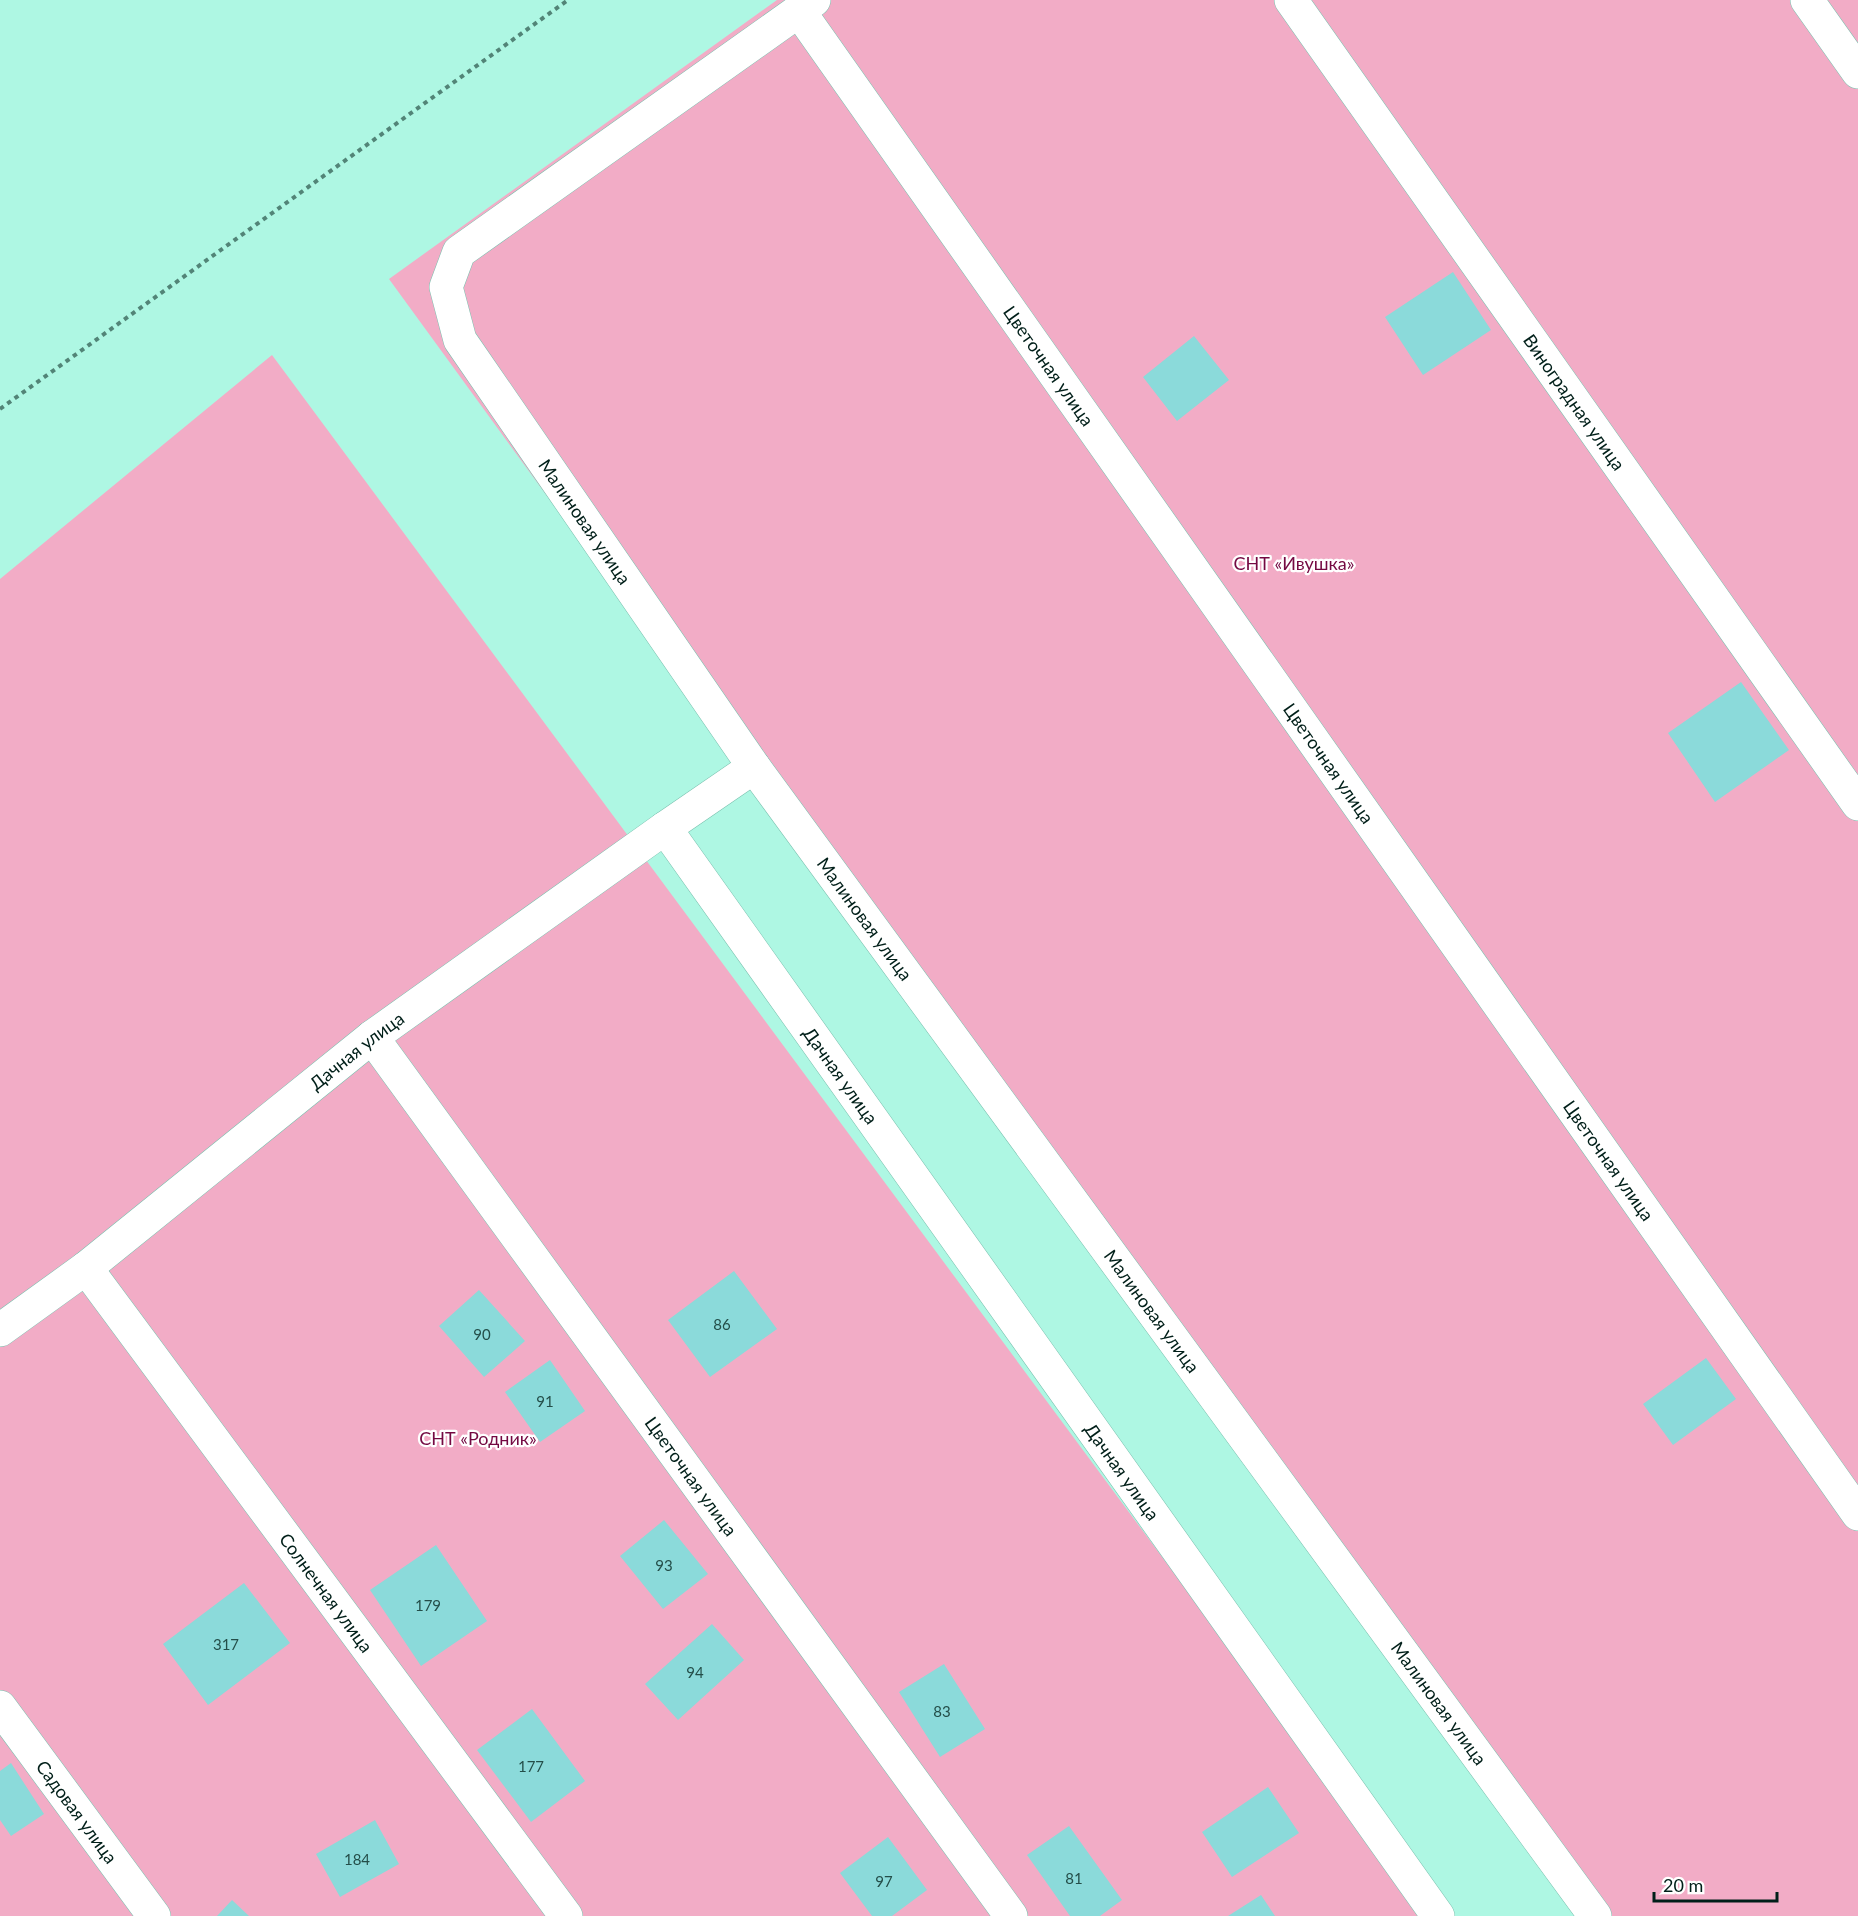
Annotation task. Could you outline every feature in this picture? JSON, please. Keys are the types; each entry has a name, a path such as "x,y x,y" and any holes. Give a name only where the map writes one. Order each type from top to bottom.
{"street":[{"name":"Виноградная улица","path":"1291,0 1858,804"},
{"path":"1807,0 1858,72"},
{"name":"Малиновая улица","path":"806,6 459,252 447,287 460,340 753,767 1595,1916"},
{"name":"Цветочная улица","path":"806,6 1858,1514"},
{"path":"665,828 753,767"},
{"name":"Дачная улица","path":"0,1330 86,1268 372,1037 665,828 1438,1916"},
{"name":"Цветочная улица","path":"372,1037 1011,1916"},
{"name":"Солнечная улица","path":"86,1268 566,1916"},
{"name":"Садовая улица","path":"0,1707 154,1916"}],"path":[{"path":"0,409 568,0"}],"green space":[{"name":"СНТ «Ивушка»","path":"777,0 1858,0 1858,1916 1581,1916 389,279"},
{"name":"СНТ «Родник»","path":"272,355 1428,1916 0,1916 0,579"}],"building":[{"path":"1453,272 1491,330 1423,375 1385,317"},
{"path":"1194,336 1229,380 1177,421 1143,377"},
{"path":"1741,682 1789,750 1715,802 1668,733"},
{"path":"734,1271 777,1329 710,1377 668,1320"},
{"path":"479,1290 525,1341 484,1377 439,1326"},
{"path":"1706,1358 1736,1399 1673,1445 1643,1404"},
{"path":"550,1360 585,1411 540,1442 505,1392"},
{"path":"664,1520 708,1574 663,1609 620,1556"},
{"path":"436,1545 487,1621 421,1666 370,1590"},
{"path":"244,1583 290,1643 208,1705 163,1644"},
{"path":"712,1624 744,1660 678,1720 645,1684"},
{"path":"944,1664 985,1729 940,1757 899,1692"},
{"path":"532,1709 585,1781 531,1822 477,1750"},
{"path":"11,1763 44,1814 11,1836 0,1820 0,1771"},
{"path":"1268,1787 1299,1833 1232,1877 1202,1832"},
{"path":"375,1820 399,1864 340,1897 316,1854"},
{"path":"1069,1826 1122,1900 1100,1916 1070,1916 1027,1855"},
{"path":"888,1837 927,1890 892,1916 872,1916 840,1873"},
{"path":"1261,1895 1275,1916 1228,1916"},
{"path":"232,1900 249,1916 217,1916"}]}
